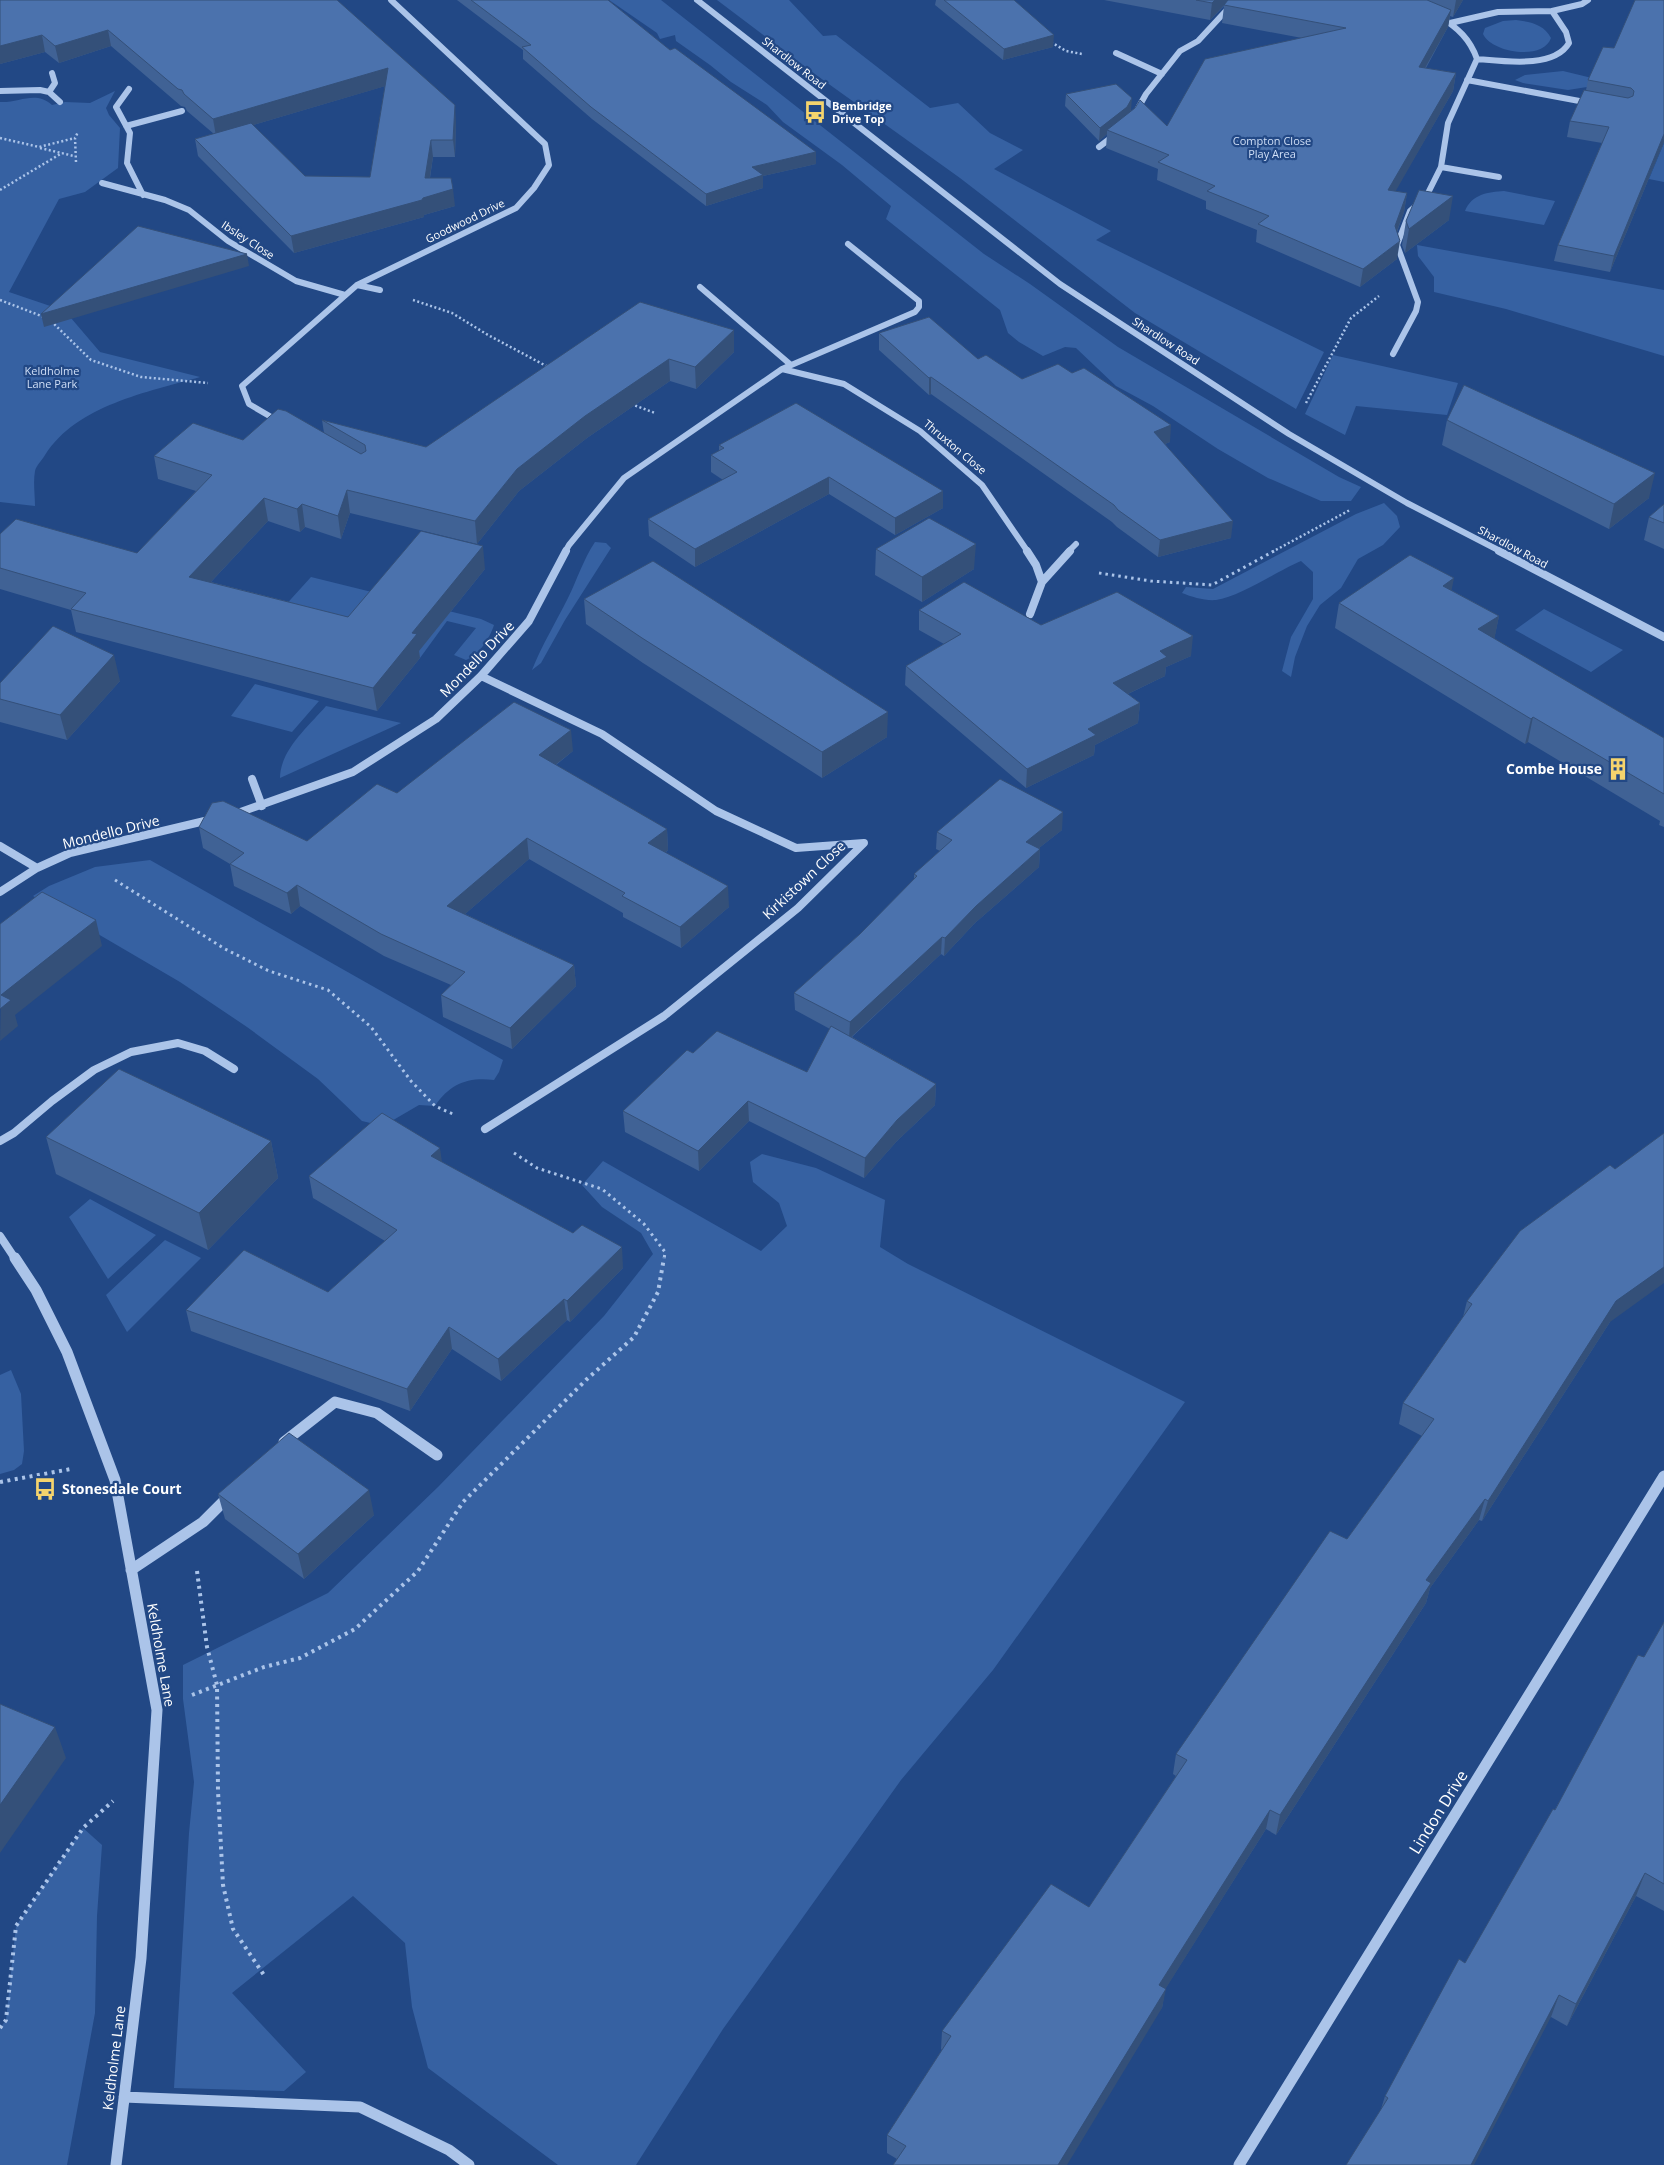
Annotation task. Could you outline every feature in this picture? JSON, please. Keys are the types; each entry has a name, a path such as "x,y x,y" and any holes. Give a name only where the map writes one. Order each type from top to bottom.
{"street":[{"name":"Goodwood Drive","path":"242,386 357,285 516,208 534,188 549,165 545,144 391,0"},
{"name":"Shardlow Road","path":"697,0 1060,284 1289,434 1407,503 1664,637"},
{"path":"1134,115 1146,94 1180,51 1198,41 1236,0"},
{"path":"1450,23 1498,12 1552,12 1582,4 1588,0"},
{"path":"1477,59 1519,61 1547,58 1564,52 1569,43 1566,32 1552,12"},
{"path":"1393,354 1416,311 1418,302 1397,245 1410,212 1426,197 1441,167 1448,123 1477,59 1472,44 1464,33 1450,23 1430,14"},
{"path":"1116,53 1162,74"},
{"path":"50,92 55,83 52,73"},
{"path":"1467,80 1598,104"},
{"path":"129,89 116,107 130,133 127,164 143,195"},
{"path":"0,91 40,90 50,92 60,102"},
{"path":"126,126 182,111"},
{"path":"1099,147 1123,128"},
{"path":"1441,167 1499,178"},
{"name":"Ibsley Close","path":"102,183 164,200 189,210 228,241 296,281 345,295"},
{"name":"Mondello Drive","path":"229,816 262,806 353,772 436,719 481,676 529,621 570,545 624,478 782,369 915,312 919,307 919,301 848,244"},
{"path":"357,285 380,290"},
{"path":"700,287 791,365"},
{"name":"Thruxton Close","path":"782,369 844,384 933,441 982,485 990,495 1036,565 1042,582"},
{"path":"242,386 249,404 282,424"},
{"path":"1030,614 1042,582 1076,544"},
{"name":"Kirkistown Close","path":"481,676 602,734 716,811 796,848 864,843 798,908 664,1016 485,1130"},
{"path":"252,779 262,806"},
{"name":"Mondello Drive","path":"0,892 36,868 70,852 220,818"},
{"path":"0,846 36,868"},
{"path":"0,1141 14,1133 52,1101 94,1070 131,1052 178,1042 206,1051 234,1069"},
{"name":"Keldholme Lane","path":"0,1236 36,1290 67,1352 118,1495 156,1710 141,1958 116,2165"},
{"path":"279,1448 292,1434 335,1402 377,1413 437,1455"},
{"name":"Lindon Drive","path":"1239,2165 1664,1476"},
{"path":"130,1570 203,1522 238,1488"},
{"path":"124,2097 360,2107 449,2150 469,2165"}],"path":[{"path":"0,138 74,156"},
{"path":"39,148 75,138"},
{"path":"0,190 62,153"},
{"path":"1289,434 1351,318 1407,272"},
{"path":"380,290 452,313 488,336 551,368"},
{"path":"0,300 49,319 91,360 142,377 242,386"},
{"path":"626,403 668,417 702,424"},
{"path":"1056,566 1151,581 1212,585 1325,524"},
{"path":"70,852 225,949 269,971 328,990 371,1027 411,1081 435,1106 485,1130 506,1149 538,1168 602,1189 644,1224 665,1252 658,1292 634,1336 587,1379 463,1502 418,1571 355,1629 300,1658 264,1667 156,1710"},
{"path":"0,1482 107,1462"},
{"path":"203,1522 196,1566 207,1647 217,1685 218,1791 223,1885 233,1929 264,1975"},
{"path":"0,2028 6,2020 16,1926 84,1828 154,1763"}],"green space":[{"path":"609,0 661,0 984,254 1030,284 1118,347 1339,477 1361,487 1351,501 1321,501 1268,478 1218,449 1153,406 1116,386 1076,348 1065,347 1043,356 1019,342 1008,333 1000,310 886,219 891,206 842,165 783,122 767,105 731,82 676,41 675,35 660,39 657,33"},
{"path":"717,0 789,0 823,36 836,35 930,108 958,103 990,133 1023,150 994,169 1111,231 1096,240 1324,352 1296,409 1135,313 960,178 812,72"},
{"path":"1516,20 1541,27 1551,38 1546,45 1538,50 1517,52 1496,46 1488,41 1483,34 1485,28 1503,21"},
{"path":"1563,71 1592,78 1587,87 1568,90 1515,80 1525,75"},
{"name":"Keldholme Lane Park","path":"115,91 106,108 109,115 120,128 118,168 85,192 59,199 9,292 65,311 100,352 200,377 137,395 94,412 75,424 59,438 37,467 34,480 35,506 0,502 0,102 40,98 52,105 65,102 90,103"},
{"path":"1664,143 1664,182 1649,179"},
{"path":"1504,191 1555,201 1544,225 1465,211 1476,197 1486,193"},
{"path":"1417,245 1664,290 1664,356 1506,309 1434,292 1434,277 1418,256"},
{"path":"1333,355 1458,383 1447,415 1356,406 1345,435 1305,414"},
{"path":"1384,503 1397,516 1400,527 1383,545 1358,559 1341,588 1320,605 1307,626 1295,657 1291,677 1282,671 1291,637 1313,599 1313,572 1301,561 1226,598 1207,600 1182,593 1186,587 1213,589 1356,514"},
{"path":"595,542 606,543 611,548 565,620 541,663 532,670 587,556"},
{"path":"311,577 481,619 494,625 483,646 475,655 466,660 454,655 476,628 447,621 420,658 272,620"},
{"path":"1544,609 1623,650 1591,672 1515,630"},
{"path":"255,684 319,701 292,732 231,716"},
{"path":"326,706 401,723 280,778 281,768 290,748"},
{"path":"150,860 503,1060 499,1072 494,1080 467,1081 453,1087 435,1106 419,1105 383,1126 362,1121 318,1079 247,1027 180,982 33,896 49,886 95,867"},
{"path":"762,1154 816,1168 885,1200 880,1247 908,1264 1185,1402 993,1670 901,1780 723,2029 636,2165 558,2165 428,2068 412,2007 405,1943 353,1896 232,1993 306,2072 284,2091 174,2088 189,1833 194,1782 183,1699 183,1665 328,1593 438,1487 604,1316 653,1254 641,1233 602,1207 582,1185 603,1161 761,1251 787,1226 779,1203 753,1182 750,1162"},
{"path":"90,1199 156,1235 108,1279 69,1217"},
{"path":"165,1240 201,1258 127,1332 106,1295"},
{"path":"11,1370 21,1394 24,1451 22,1464 14,1470 0,1474 0,1375"},
{"path":"83,1828 102,1845 97,1916 95,2013 67,2165 0,2165 0,2028 6,2020 16,1926"}],"building":[{"path":"0,0 337,0 455,105 453,140 431,140 425,178 451,178 453,189 423,198 422,200 291,236 195,139 251,123 305,176 370,177 388,68 213,119 184,94 182,90 178,89 108,30 55,46 42,35 0,46"},
{"path":"471,0 608,0 670,50 675,48 816,152 752,167 763,175 706,194 591,107 522,47 531,45"},
{"path":"944,0 1014,0 1054,35 1004,49"},
{"path":"1196,0 1215,0 1212,3"},
{"path":"1228,0 1427,0 1451,10 1419,67 1456,73 1388,190 1407,193 1395,226 1400,241 1363,269 1258,224 1269,216 1207,191 1215,186 1158,162 1169,155 1107,130 1135,108 1140,100 1167,126 1205,59 1346,28 1224,5"},
{"path":"1635,0 1664,0 1664,134 1614,256 1558,245 1609,127 1570,121 1584,90 1628,98 1633,96 1634,91 1631,88 1588,80 1603,47 1614,48"},
{"path":"1116,84 1132,98 1127,107 1100,128 1066,94"},
{"path":"1419,190 1453,196 1409,229 1406,221"},
{"path":"138,226 247,254 41,314"},
{"path":"640,302 734,330 695,367 669,359 585,416 517,469 475,521 347,490 338,516 302,504 297,509 264,498 189,577 348,617 421,531 483,546 412,633 417,634 373,688 71,609 86,593 0,568 0,534 16,519 137,553 212,475 154,456 193,423 243,440 278,409 286,411 361,454 366,451 365,445 322,420 426,447"},
{"path":"929,317 978,359 986,355 1022,379 1058,364 1072,373 1084,368 1171,425 1154,432 1233,521 1160,540 1118,510 1114,505 931,377 929,378 879,333"},
{"path":"1464,385 1655,473 1614,504 1447,420"},
{"path":"796,403 943,491 895,518 829,477 695,549 648,519 737,472 711,455 724,448 719,445"},
{"path":"1664,504 1664,523 1649,517"},
{"path":"929,518 976,544 922,577 876,549"},
{"path":"1410,555 1454,578 1443,586 1499,616 1478,629 1664,738 1664,794 1533,717 1531,719 1339,603"},
{"path":"653,561 888,712 822,752 584,599"},
{"path":"964,582 1041,625 1117,592 1193,636 1160,651 1167,657 1113,683 1140,703 1088,729 1096,735 1027,769 906,666 961,634 919,610"},
{"path":"53,626 114,655 60,715 0,699 0,683"},
{"path":"514,702 571,730 539,755 667,829 648,843 728,886 680,927 622,896 625,893 527,838 447,906 574,965 510,1028 441,995 465,972 381,934 297,885 287,893 230,864 244,853 199,827 212,803 223,801 307,841 377,784 397,793"},
{"path":"1000,779 1063,812 1026,842 1040,849 976,906 945,938 942,937 850,1022 794,993 860,934 917,876 914,874 952,840 937,832"},
{"path":"42,892 96,920 1,995 11,1000 0,1009 0,924"},
{"path":"831,1026 936,1084 897,1120 865,1158 748,1101 698,1151 623,1111 687,1050 693,1053 717,1031 807,1072"},
{"path":"119,1069 271,1141 199,1213 46,1137"},
{"path":"382,1113 440,1148 431,1156 573,1233 582,1225 622,1247 567,1301 564,1299 498,1359 449,1327 407,1389 186,1310 244,1250 328,1292 397,1230 309,1176"},
{"path":"1664,1133 1664,1267 1616,1301 1488,1501 1485,1499 1426,1580 1431,1583 1280,1815 1270,1810 1159,1985 1166,1989 1058,2165 893,2165 906,2146 887,2135 951,2036 942,2031 1051,1884 1089,1907 1187,1760 1176,1754 1330,1531 1347,1539 1434,1419 1403,1403 1472,1304 1467,1301 1520,1231 1610,1165 1615,1169"},
{"path":"289,1433 369,1490 298,1554 218,1494"},
{"path":"1664,1622 1664,1884 1645,1873 1576,2004 1559,1995 1471,2165 1346,2165 1388,2098 1385,2096 1459,1959 1465,1963 1553,1809 1555,1810 1638,1655 1644,1657"},
{"path":"0,1704 55,1727 0,1805"}],"place":[{"name":"Bembridge Drive Top","path":"815,112"},
{"name":"Combe House","path":"1618,769"},
{"name":"Stonesdale Court","path":"45,1489"}],"park label":[{"name":"Compton Close Play Area","path":"1272,147"}]}
